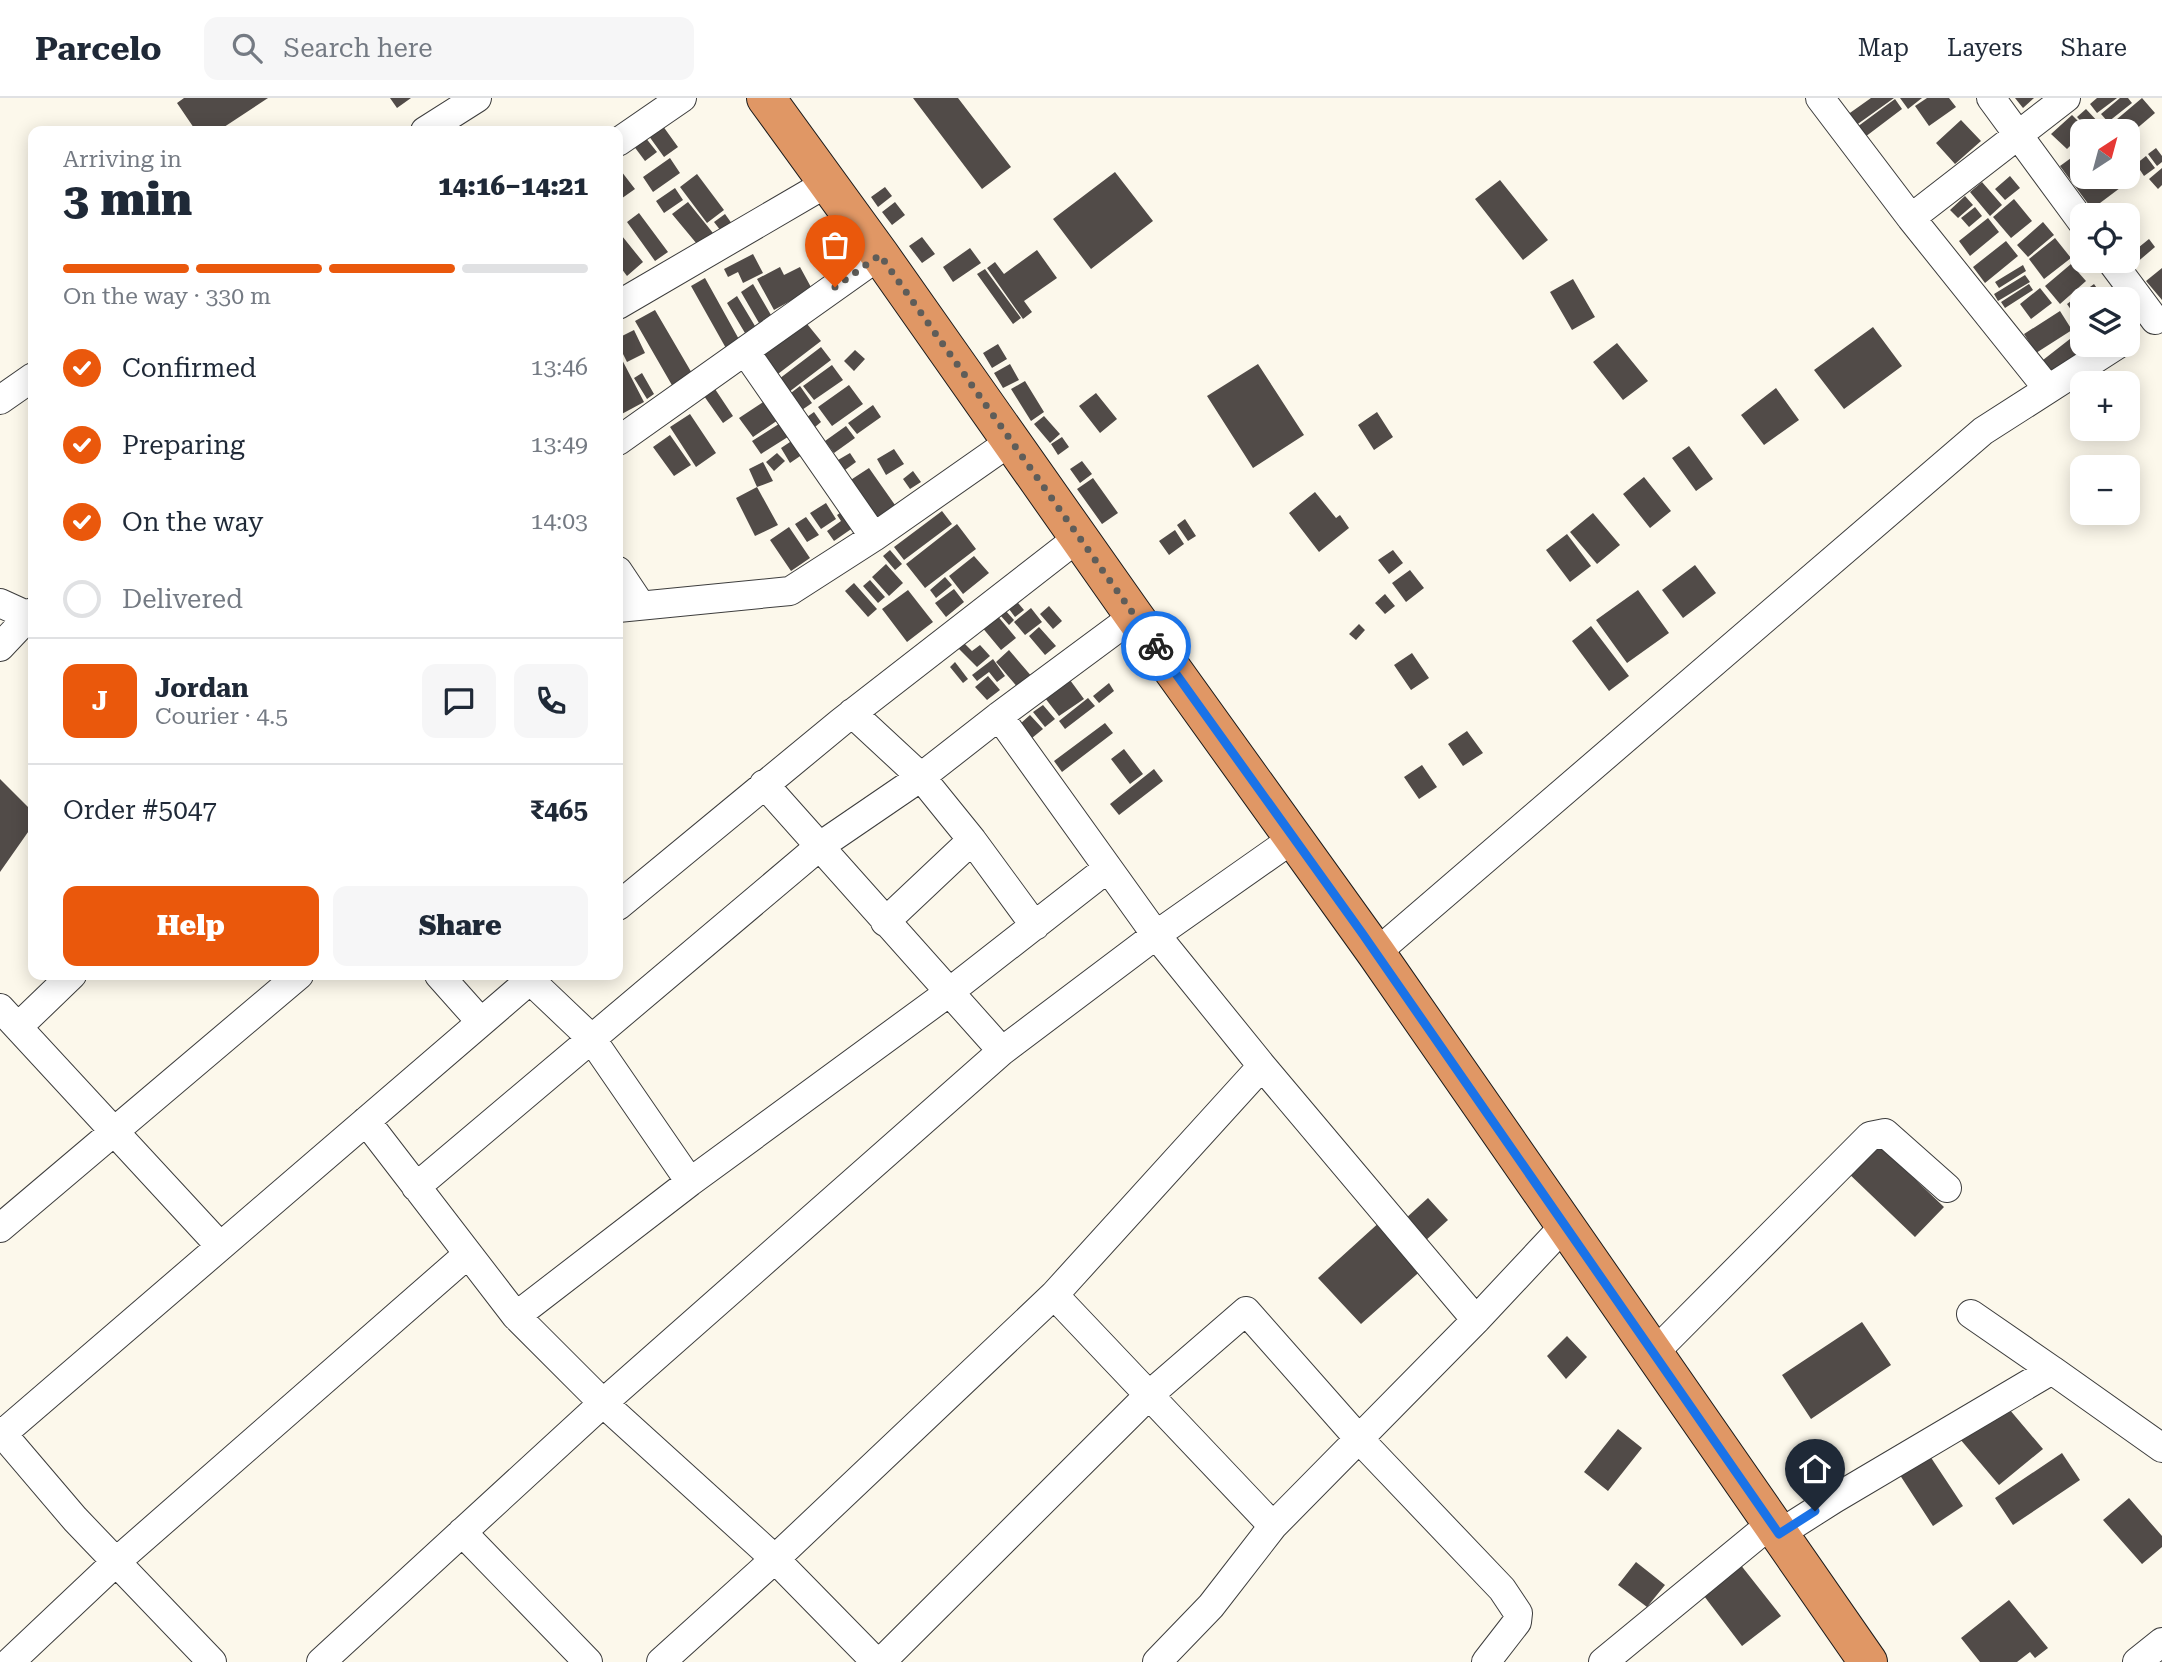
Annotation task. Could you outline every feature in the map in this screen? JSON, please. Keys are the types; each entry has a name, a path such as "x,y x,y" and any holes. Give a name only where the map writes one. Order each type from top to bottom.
{"highway":[{"path":"766,98 1376,953 1776,1529 1863,1660"}],"street":[{"path":"433,126 477,98"},
{"path":"623,139 682,98"},
{"path":"1820,98 2048,389"},
{"path":"1991,98 2070,206"},
{"path":"1912,218 2066,98"},
{"path":"623,303 827,183"},
{"path":"623,437 880,255"},
{"path":"2121,273 2158,318 2140,330"},
{"path":"746,351 874,537"},
{"path":"1376,953 1983,431 2098,357"},
{"path":"0,400 28,380"},
{"path":"623,587 629,606 790,591 874,537 1011,441"},
{"path":"623,902 852,713 1079,537"},
{"path":"0,603 28,614"},
{"path":"416,1187 820,846 921,777 1134,616"},
{"path":"0,648 28,619"},
{"path":"852,713 921,777 972,840 1035,926"},
{"path":"999,716 1156,936 1476,1320"},
{"path":"764,784 1002,1051"},
{"path":"321,1662 603,1403 1002,1051 1156,936 1294,838"},
{"path":"885,922 972,840"},
{"path":"516,1316 690,1182 948,993 1108,868"},
{"path":"64,980 9,1017 220,1246"},
{"path":"0,1228 293,980"},
{"path":"443,980 480,1021"},
{"path":"212,1662 75,1519 1,1434 529,980"},
{"path":"536,980 591,1038 690,1182"},
{"path":"661,1662 775,1559 1054,1295 1262,1066"},
{"path":"366,1121 516,1316 603,1403 775,1559 878,1662 1149,1395 1246,1311 1359,1439 1502,1589 1518,1613 1517,1622 1486,1662"},
{"path":"1654,1353 1870,1136 1885,1133 1947,1188"},
{"path":"1157,1662 1211,1606 1273,1527 1566,1226"},
{"path":"9,1662 117,1561 468,1254"},
{"path":"1054,1295 1273,1527"},
{"path":"1971,1314 2162,1448"},
{"path":"1603,1662 1776,1529 1833,1499 2052,1370"},
{"path":"463,1532 588,1662"},
{"path":"2137,1662 2162,1642"}],"building":[{"path":"184,98 268,98 226,126 193,126 177,103"},
{"path":"390,98 411,98 397,108"},
{"path":"913,98 958,98 1011,167 982,189"},
{"path":"1871,98 1894,98 1855,126 1847,115"},
{"path":"1900,98 1922,98 1908,109"},
{"path":"1927,98 1949,98 1956,107 1929,126 1915,106"},
{"path":"2015,98 2034,98 2023,108"},
{"path":"2097,98 2117,98 2097,113 2090,104"},
{"path":"2120,98 2128,98 2132,103 2112,119 2105,119 2101,114"},
{"path":"2142,98 2155,113 2140,126 2140,119 2117,119"},
{"path":"1895,99 1902,109 1865,137 1857,127"},
{"path":"2086,109 2095,119 2079,119 2077,117"},
{"path":"2072,115 2076,119 2070,119 2070,146 2067,149 2051,134"},
{"path":"1961,120 1981,141 1955,164 1936,143"},
{"path":"660,122 678,147 664,157 646,132"},
{"path":"641,132 657,152 645,161 630,141"},
{"path":"2156,148 2162,156 2162,162 2157,166 2148,154"},
{"path":"2146,156 2155,168 2144,176 2140,170 2140,161"},
{"path":"670,158 680,173 653,192 643,177"},
{"path":"2070,159 2070,179 2060,166"},
{"path":"2162,168 2162,185 2158,189 2149,179"},
{"path":"1115,172 1153,221 1091,269 1053,219"},
{"path":"623,173 635,189 623,197"},
{"path":"697,174 724,210 707,223 680,187"},
{"path":"2010,176 2020,188 2005,200 1995,189"},
{"path":"1500,180 1548,240 1523,260 1475,199"},
{"path":"1982,182 2002,205 1990,216 1970,192"},
{"path":"885,187 892,196 878,207 871,197"},
{"path":"675,188 683,200 664,213 656,201"},
{"path":"2077,189 2119,189 2100,203 2088,203"},
{"path":"1965,196 1973,205 1958,218 1950,210"},
{"path":"2014,199 2032,221 2011,238 1993,217"},
{"path":"688,202 717,238 702,250 672,214"},
{"path":"895,202 905,215 892,225 882,212"},
{"path":"1975,207 1982,216 1969,227 1961,218"},
{"path":"639,213 668,252 655,261 627,222"},
{"path":"725,214 735,228 724,235 714,222"},
{"path":"1988,218 1999,232 1970,256 1959,241"},
{"path":"2043,222 2054,235 2028,257 2017,245"},
{"path":"623,237 643,262 627,276 623,271"},
{"path":"922,237 935,254 922,263 909,246"},
{"path":"2055,238 2070,257 2044,279 2029,259"},
{"path":"2149,239 2155,247 2140,260 2140,246"},
{"path":"2006,241 2018,256 1985,283 1973,267"},
{"path":"970,248 981,263 953,282 943,267"},
{"path":"1037,250 1057,278 1024,301 1032,312 1023,319 987,268 995,262 1004,274"},
{"path":"753,254 763,273 743,283 738,272 728,277 724,269"},
{"path":"2023,265 2026,271 1999,288 1995,282"},
{"path":"2070,265 2070,273 2079,273 2086,281 2079,287 2070,287 2070,295 2060,304 2045,286"},
{"path":"780,267 784,275 800,267 812,289 774,310 757,279"},
{"path":"2162,268 2162,300 2146,281"},
{"path":"985,269 1021,318 1013,324 977,274"},
{"path":"2025,275 2030,282 1998,301 1994,294"},
{"path":"705,278 741,343 727,350 691,286"},
{"path":"1573,279 1595,317 1572,330 1550,292"},
{"path":"753,284 771,315 759,323 741,292"},
{"path":"2029,284 2033,290 2005,308 2001,302"},
{"path":"2040,288 2052,303 2031,319 2020,304"},
{"path":"737,296 755,326 745,333 727,303"},
{"path":"655,310 693,375 673,387 635,321"},
{"path":"2060,311 2070,327 2070,331 2036,353 2024,334"},
{"path":"803,319 821,341 774,377 757,354"},
{"path":"1873,327 1902,366 1844,409 1814,370"},
{"path":"634,330 645,353 627,362 623,354 623,336"},
{"path":"2070,339 2070,357 2086,357 2057,378 2043,360"},
{"path":"1617,343 1648,381 1623,400 1593,362"},
{"path":"998,344 1007,359 992,368 983,353"},
{"path":"821,347 831,360 785,395 775,382"},
{"path":"855,350 865,359 854,371 844,361"},
{"path":"623,362 644,402 623,413"},
{"path":"1010,364 1019,380 1003,388 994,373"},
{"path":"1258,364 1304,435 1253,468 1207,396"},
{"path":"832,365 843,380 814,400 803,386"},
{"path":"642,373 654,394 647,399 634,378"},
{"path":"1025,381 1044,412 1031,421 1011,389"},
{"path":"849,385 863,404 832,426 818,407"},
{"path":"800,386 812,403 799,412 787,396"},
{"path":"1776,388 1799,420 1764,445 1741,415"},
{"path":"715,389 733,416 723,423 704,396"},
{"path":"1096,393 1117,419 1100,433 1079,406"},
{"path":"768,399 781,418 753,437 739,418"},
{"path":"873,405 881,417 857,434 848,423"},
{"path":"814,412 821,422 815,427 807,417"},
{"path":"1377,412 1393,437 1374,450 1358,425"},
{"path":"690,414 716,453 696,467 670,427"},
{"path":"1044,416 1060,434 1050,443 1034,424"},
{"path":"782,422 791,435 761,454 752,441"},
{"path":"846,426 855,438 834,453 825,441"},
{"path":"670,435 691,465 674,476 653,447"},
{"path":"1062,437 1069,447 1058,455 1051,444"},
{"path":"796,438 806,452 790,463 781,448"},
{"path":"1689,446 1713,479 1696,491 1672,458"},
{"path":"894,449 904,464 886,475 877,459"},
{"path":"777,453 785,461 774,471 766,462"},
{"path":"850,453 856,462 845,470 838,460"},
{"path":"1082,461 1092,474 1080,483 1070,469"},
{"path":"763,462 773,481 757,487 749,469"},
{"path":"869,468 895,505 872,521 846,483"},
{"path":"913,471 921,482 910,489 903,479"},
{"path":"1644,477 1671,511 1650,528 1623,494"},
{"path":"1093,478 1118,513 1102,524 1077,489"},
{"path":"757,487 778,525 755,536 736,498"},
{"path":"1315,492 1336,518 1340,515 1349,528 1319,552 1289,513"},
{"path":"826,503 836,519 821,529 810,513"},
{"path":"846,509 857,525 834,541 827,531 841,521 837,515"},
{"path":"942,511 952,524 904,560 894,547"},
{"path":"1593,513 1620,545 1597,564 1570,532"},
{"path":"806,517 819,535 807,542 795,524"},
{"path":"1185,519 1196,536 1188,541 1177,525"},
{"path":"957,524 976,549 925,588 906,564"},
{"path":"789,527 810,558 791,571 770,540"},
{"path":"1175,530 1184,544 1169,555 1159,541"},
{"path":"1567,534 1591,566 1570,582 1546,550"},
{"path":"890,550 902,564 895,570 883,556"},
{"path":"1393,550 1403,563 1389,574 1378,560"},
{"path":"974,556 989,573 963,594 949,576"},
{"path":"886,564 903,583 889,596 872,577"},
{"path":"1695,565 1716,593 1683,618 1662,590"},
{"path":"1410,570 1424,588 1406,602 1392,583"},
{"path":"945,577 952,585 936,598 930,590"},
{"path":"870,580 885,597 878,603 863,586"},
{"path":"854,583 877,609 868,617 845,591"},
{"path":"954,589 964,602 946,617 935,603"},
{"path":"908,590 933,622 907,642 882,609"},
{"path":"1638,590 1669,633 1627,663 1596,620"},
{"path":"1385,594 1395,606 1385,614 1375,603"},
{"path":"1014,598 1024,610 1015,617 1006,605"},
{"path":"1049,606 1062,621 1053,629 1040,614"},
{"path":"1031,608 1042,622 1025,635 1014,622"},
{"path":"1005,610 1014,620 1009,625 1000,615"},
{"path":"996,614 1016,638 1001,650 981,626"},
{"path":"1359,624 1365,630 1356,640 1349,634"},
{"path":"1591,626 1629,676 1609,691 1572,641"},
{"path":"1039,627 1056,646 1045,655 1029,636"},
{"path":"963,642 972,651 980,645 990,656 977,667 957,647"},
{"path":"1009,650 1033,678 1019,689 996,662"},
{"path":"1412,653 1429,678 1411,690 1394,665"},
{"path":"993,659 1005,676 997,682 989,672 977,681 972,675"},
{"path":"955,662 968,679 963,683 950,667"},
{"path":"988,676 1000,690 987,700 975,687"},
{"path":"1070,680 1084,699 1059,716 1045,698"},
{"path":"1109,683 1114,691 1099,703 1093,696"},
{"path":"1088,698 1095,706 1065,729 1059,721"},
{"path":"1043,705 1055,719 1045,727 1033,712"},
{"path":"1030,715 1043,729 1032,738 1020,724"},
{"path":"1105,723 1113,733 1062,772 1054,761"},
{"path":"1467,731 1483,753 1463,766 1448,744"},
{"path":"1124,749 1143,774 1130,784 1111,759"},
{"path":"1422,765 1437,787 1419,799 1404,777"},
{"path":"1154,769 1163,781 1119,815 1110,804"},
{"path":"0,779 28,807 28,832 0,872"},
{"path":"1874,1140 1944,1207 1915,1237 1845,1170"},
{"path":"1428,1198 1448,1220 1425,1241 1405,1219"},
{"path":"1382,1220 1425,1267 1361,1324 1318,1278"},
{"path":"1862,1322 1891,1365 1811,1419 1782,1375"},
{"path":"1567,1336 1587,1357 1566,1379 1547,1356"},
{"path":"2004,1403 2043,1449 1999,1485 1960,1439"},
{"path":"1618,1429 1642,1448 1608,1491 1584,1472"},
{"path":"1926,1450 1963,1506 1933,1526 1896,1469"},
{"path":"2062,1453 2080,1480 2013,1525 1995,1498"},
{"path":"2129,1498 2162,1536 2162,1547 2142,1564 2103,1520"},
{"path":"1736,1559 1781,1616 1742,1646 1698,1588"},
{"path":"1636,1562 1665,1585 1647,1607 1618,1585"},
{"path":"2009,1600 2048,1648 2035,1658 2030,1652 2017,1662 1980,1662 1961,1638"}],"way so far":[{"path":"835,287 880,255 1156,646"}],"route":[{"path":"1156,646 1362,933 1779,1534 1815,1511"}]}
